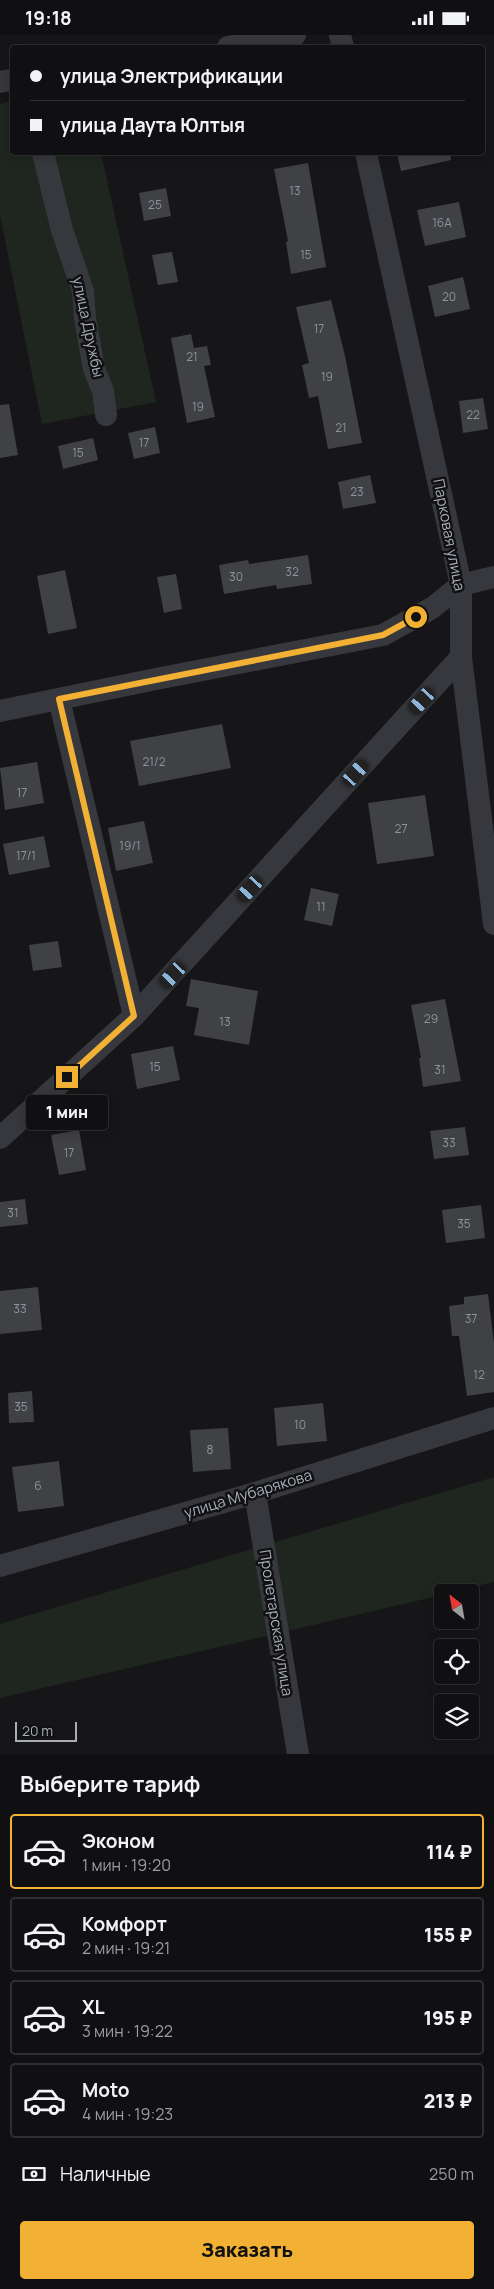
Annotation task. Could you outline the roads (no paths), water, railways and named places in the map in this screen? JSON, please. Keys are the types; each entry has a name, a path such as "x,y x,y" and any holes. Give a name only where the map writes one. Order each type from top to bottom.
{"street":[{"path":"239,45 295,35"},
{"name":"улица Дружбы","path":"43,155 62,230 83,291 85,318 94,369 103,391 106,415"},
{"name":"Парковая улица","path":"366,155 461,585 461,657 494,923"},
{"path":"0,711 383,635 432,608 461,585 494,577"},
{"path":"0,1138 134,1016 461,657"},
{"path":"59,699 134,1016"},
{"name":"улица Мубарякова","path":"0,1566 255,1493 494,1418"},
{"name":"Пролетарская улица","path":"255,1493 298,1754"}]}
